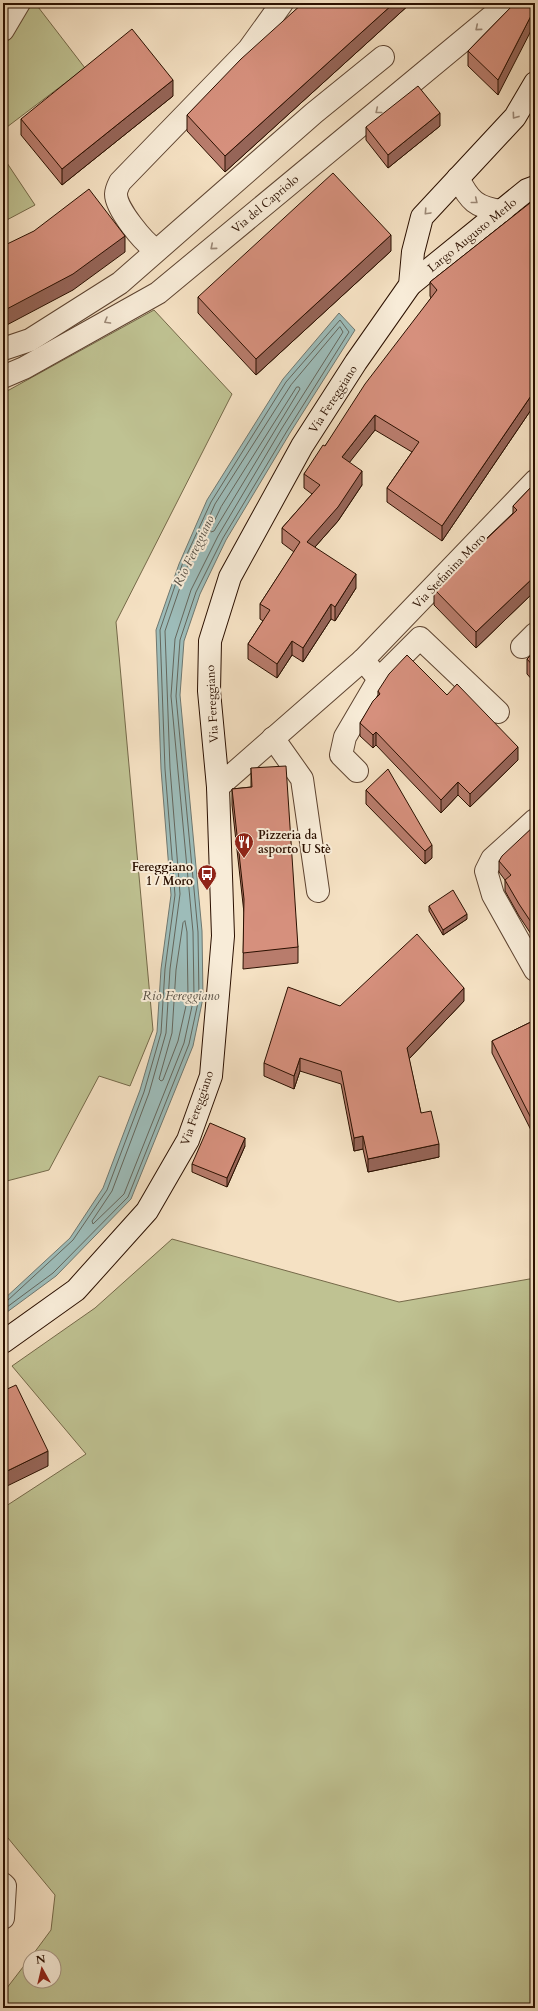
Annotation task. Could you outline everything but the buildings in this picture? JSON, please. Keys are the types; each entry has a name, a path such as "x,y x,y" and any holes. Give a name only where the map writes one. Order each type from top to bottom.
{"street":[{"path":"3,30 19,3"},
{"path":"156,250 148,246 133,228 117,199 117,188 120,182 249,49 282,3"},
{"name":"Via del Capriolo","path":"3,377 24,368 158,293 508,3"},
{"path":"3,349 30,340 120,282 314,113 382,57"},
{"name":"Via Fereggiano","path":"3,1342 76,1290 147,1211 188,1140 211,1076 223,936 218,787 209,691 210,641 230,577 302,446 356,362 410,285 413,252 422,217 515,117 535,83"},
{"path":"458,178 466,194 484,209 502,211"},
{"name":"Largo Augusto Merlo","path":"410,285 527,190 535,187"},
{"name":"Via Stefanina Moro","path":"218,787 363,660 535,481"},
{"path":"357,771 341,755 345,737 379,679 420,638 498,712"},
{"path":"363,660 379,679"},
{"path":"273,738 302,780 318,891"},
{"path":"535,820 492,859 486,871 493,895 535,970"},
{"path":"3,1884 5,1886 3,1918"}],"green space":[{"path":"3,3 35,3 85,68 3,130"},
{"path":"3,157 35,205 3,222"},
{"path":"154,310 232,394 116,622 153,1030 130,1086 99,1076 49,1170 3,1182 3,392"},
{"path":"172,1239 399,1302 535,1278 535,2008 3,2008 3,1993 22,1968 22,1989 62,1989 62,1949 37,1949 51,1930 55,1895 3,1832 3,1508 86,1454 12,1366 95,1308"}],"water":[{"name":"Rio Fereggiano","path":"339,313 355,330 290,433 226,540 200,594 184,641 180,695 202,931 203,998 193,1046 131,1199 56,1276 3,1315 3,1300 70,1238 103,1188 140,1090 157,1032 161,969 171,895 161,769 156,630 179,564 207,500 283,379"}],"place":[{"name":"Pizzeria da asporto U Stè","path":"244,859"},
{"name":"Fereggiano 1 / Moro","path":"207,891"}]}
